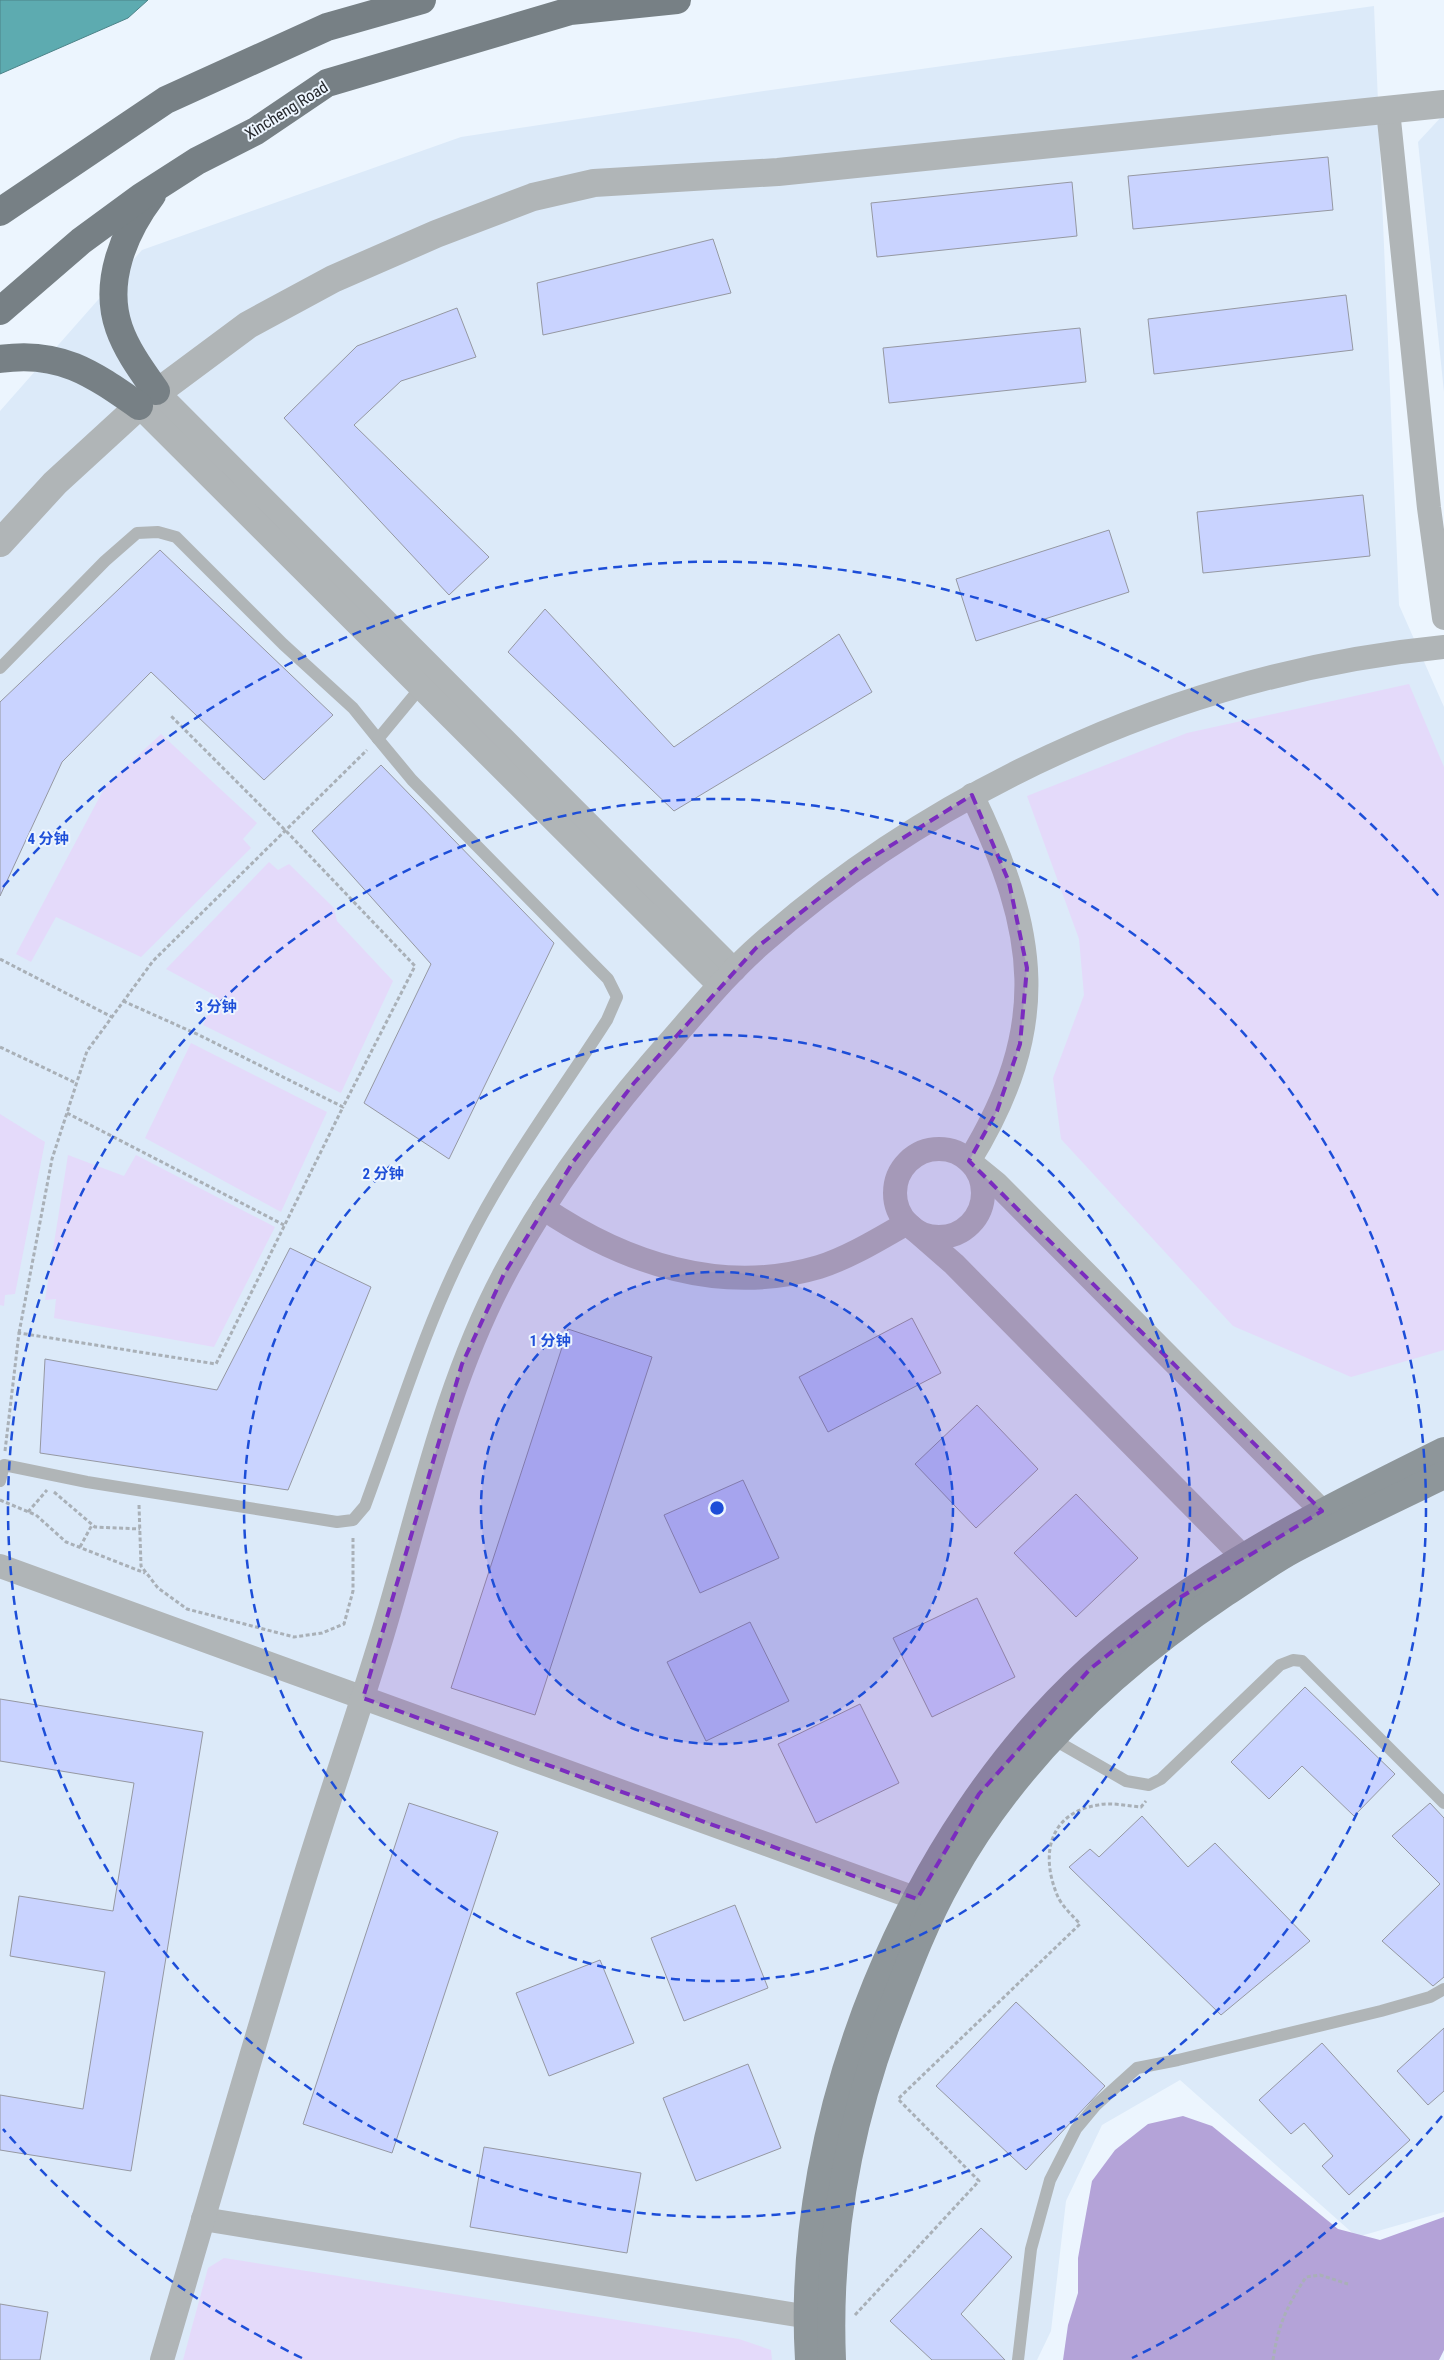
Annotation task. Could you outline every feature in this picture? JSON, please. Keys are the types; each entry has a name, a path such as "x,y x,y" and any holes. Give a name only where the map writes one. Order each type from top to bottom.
{"main road":[{"path":"0,212 166,100 328,27 422,0"},
{"name":"Xincheng Road","path":"0,310 81,241 162,183 197,161 256,131 327,83 570,11 678,0"},
{"path":"147,398 130,351 119,329 114,310 113,291 115,271 129,233 140,212 162,183"},
{"path":"0,360 35,356 73,364 147,398"},
{"path":"809,2360 819,2319 851,2138 882,2034 926,1902 950,1840 979,1794 1061,1698 1090,1669 1128,1637 1181,1597 1250,1564 1292,1550 1330,1519 1444,1451"},
{"path":"1330,1519 1444,1475"},
{"path":"926,1902 951,1874 992,1811 1051,1738 1119,1672 1195,1613 1250,1564"},
{"path":"819,2319 832,2360"}],"street":[{"path":"0,543 55,483 147,398 248,325 333,279 485,214 533,197 573,187 617,180 778,172 1444,104"},
{"path":"1388,110 1430,516 1444,618"},
{"path":"147,398 421,687 727,977"},
{"path":"147,398 727,977"},
{"path":"162,2360 305,1877 362,1698 462,1364 504,1274 543,1208 599,1126 727,977 778,930 866,860 914,828 972,795 1078,745 1195,700 1311,667 1355,657 1444,647"},
{"path":"969,1160 983,1138 1007,1089 1020,1044 1027,994 1027,968 1018,911 1009,882 972,795"},
{"path":"1250,1564 954,1264 907,1223 899,1212 895,1200 895,1186 899,1173 907,1162 918,1154 931,1150 945,1149 958,1153 969,1160 996,1183 1330,1519"},
{"path":"907,1223 918,1232 932,1236 946,1236 959,1232 971,1224 979,1212 983,1199 982,1185 978,1172 969,1160"},
{"path":"543,1208 598,1242 639,1260 676,1270 709,1276 785,1275 820,1266 853,1252 907,1223"},
{"path":"0,1566 926,1902"},
{"path":"203,2219 819,2319"}],"lane":[{"path":"0,668 98,568 137,533 158,532 176,537 284,644 353,708 412,780 608,979 617,997 608,1020 508,1171 465,1247 431,1323 365,1506 353,1520 337,1522 138,1490 4,1465 0,1481"},
{"path":"378,739 421,687"},
{"path":"1051,1738 1126,1781 1149,1785 1161,1779 1280,1665 1293,1660 1302,1661 1444,1803"},
{"path":"1018,2360 1031,2250 1050,2180 1076,2129 1096,2105 1137,2068 1178,2060 1381,2011 1430,1997 1444,1989"}],"path":[{"path":"19,1333 216,1364 415,966 171,716"},
{"path":"4,1465 19,1333 52,1159 87,1051 154,961 378,739"},
{"path":"0,959 112,1018"},
{"path":"123,1001 199,1035 343,1107"},
{"path":"0,1047 76,1083"},
{"path":"67,1113 284,1225"},
{"path":"28,1512 50,1487 61,1499 95,1527 140,1529"},
{"path":"138,1490 140,1566 158,1588 187,1609 294,1637 322,1633 344,1624 353,1591 353,1520"},
{"path":"0,1500 36,1515 66,1542 147,1574"},
{"path":"80,1547 92,1525"},
{"path":"819,2319 853,2317 978,2180 898,2099 1080,1924 1058,1899 1048,1865 1050,1839 1068,1816 1099,1804 1141,1807 1161,1779"},
{"path":"1273,2360 1277,2333 1291,2300 1306,2277 1320,2275 1348,2284"}],"highlighted area":[{"path":"972,795 1009,882 1027,968 1020,1044 997,1111 969,1161 1322,1511 1181,1597 1090,1669 979,1794 917,1899 363,1698 462,1364 504,1274 573,1162 634,1083 756,948 866,861"}],"shaded area":[{"path":"1374,6 1399,605 1444,707 1444,2212 1357,2237 1180,2080 1102,2125 1066,2201 1051,2331 1037,2360 0,2360 0,411 142,250 461,137 757,92"},
{"path":"1444,114 1444,392 1418,142"},
{"path":"1409,684 1444,767 1444,1350 1351,1377 1233,1326 1061,1139 1053,1078 1084,995 1079,939 1027,796 1187,733"},
{"path":"161,734 257,823 243,839 251,848 141,957 56,917 31,962 16,954 106,785"},
{"path":"269,862 278,870 289,864 334,908 337,921 393,981 341,1093 203,1025 216,996 166,969"},
{"path":"191,1043 327,1112 281,1212 145,1138"},
{"path":"0,1114 45,1142 15,1294 5,1295 4,1306 0,1305"},
{"path":"68,1155 124,1176 136,1155 275,1227 214,1347 54,1318 56,1299 45,1300"},
{"path":"1183,2116 1212,2126 1338,2229 1380,2240 1444,2217 1444,2350 1439,2360 1063,2360 1068,2325 1078,2293 1078,2258 1092,2181 1115,2150 1148,2124"},
{"path":"224,2258 739,2339 771,2350 772,2360 183,2360 208,2268"}],"water":[{"path":"0,0 148,0 128,18 0,74"}],"building":[{"path":"1328,157 1333,210 1133,229 1128,176"},
{"path":"1072,182 1077,236 877,257 871,203"},
{"path":"713,239 731,293 543,335 537,283"},
{"path":"1346,295 1353,350 1154,374 1148,319"},
{"path":"457,308 476,357 401,381 354,425 489,557 449,595 284,418 357,346"},
{"path":"1080,328 1086,382 889,403 883,348"},
{"path":"1363,495 1370,556 1203,573 1197,512"},
{"path":"1109,530 1129,592 976,641 956,579"},
{"path":"160,550 333,715 264,780 151,672 62,762 0,896 0,702"},
{"path":"545,609 674,747 839,634 872,692 674,811 508,652"},
{"path":"381,765 554,943 449,1159 364,1103 431,964 312,831"},
{"path":"290,1248 371,1287 288,1490 40,1453 45,1359 217,1390"},
{"path":"912,1318 941,1373 828,1432 799,1377"},
{"path":"568,1329 652,1357 535,1715 451,1688"},
{"path":"977,1405 1038,1469 976,1528 915,1464"},
{"path":"743,1480 779,1558 700,1593 664,1515"},
{"path":"1076,1494 1138,1558 1076,1617 1014,1553"},
{"path":"977,1598 1015,1677 932,1717 893,1638"},
{"path":"750,1622 789,1701 706,1741 667,1662"},
{"path":"1305,1687 1395,1774 1354,1816 1302,1766 1269,1799 1231,1762"},
{"path":"0,1699 203,1732 131,2171 0,2150 0,2095 83,2109 105,1972 10,1956 19,1896 113,1911 134,1783 0,1761"},
{"path":"860,1704 899,1783 816,1823 778,1744"},
{"path":"409,1803 498,1832 392,2153 303,2124"},
{"path":"1430,1803 1444,1818 1444,1977 1433,1986 1382,1941 1440,1884 1392,1836"},
{"path":"1142,1816 1188,1867 1215,1843 1310,1941 1221,2015 1069,1867 1090,1849 1099,1857"},
{"path":"735,1905 768,1988 684,2021 651,1938"},
{"path":"600,1960 634,2043 549,2076 516,1993"},
{"path":"1016,2002 1105,2086 1026,2170 936,2086"},
{"path":"1444,2028 1444,2091 1428,2105 1397,2071"},
{"path":"1322,2043 1410,2140 1349,2195 1322,2166 1333,2156 1304,2123 1291,2134 1259,2100"},
{"path":"748,2064 781,2148 696,2181 663,2098"},
{"path":"484,2147 641,2173 627,2253 470,2227"},
{"path":"981,2228 1012,2257 961,2314 1005,2360 932,2360 890,2321"},
{"path":"0,2304 48,2312 40,2360 0,2360"}]}
